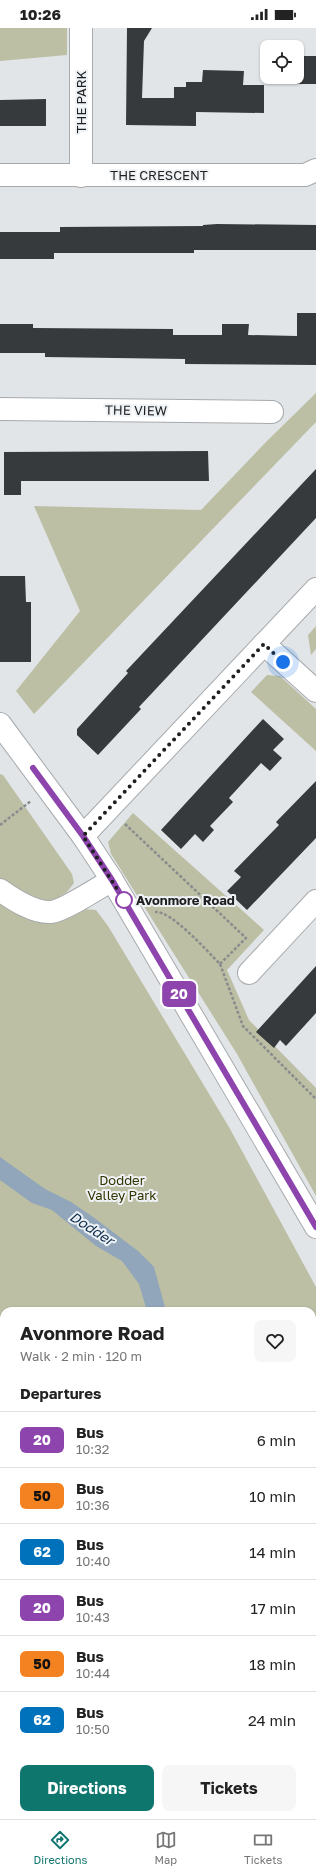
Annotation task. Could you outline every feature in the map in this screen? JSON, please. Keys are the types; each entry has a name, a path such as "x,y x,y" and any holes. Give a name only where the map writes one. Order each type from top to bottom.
{"street":[{"name":"THE PARK","path":"81,28 81,176"},
{"name":"THE CRESCENT","path":"0,175 305,175 316,170"},
{"name":"THE VIEW","path":"0,409 272,412"},
{"path":"83,836 316,589"},
{"path":"264,644 316,691"},
{"path":"0,724 83,836 112,880 316,1227"},
{"path":"0,890 33,908 42,911 54,912 112,880"},
{"path":"249,973 316,901"}],"path":[{"path":"0,825 26,804"},
{"path":"125,824 246,938 220,964"},
{"path":"150,914 156,911 165,913 194,937 220,964 243,1026 316,1099"}],"green space":[{"path":"0,28 67,28 67,55 0,61"},
{"path":"316,393 316,422 34,714 16,691 80,611 34,506 201,510 267,441"},
{"path":"316,626 316,649 311,655 308,635"},
{"path":"267,675 280,676 316,709 316,751 251,692"},
{"name":"Dodder Valley Park","path":"0,774 3,775 72,874 74,883 67,892 60,896 67,913 84,909 96,910 108,926 229,1127 316,1287 316,1307 0,1307"},
{"path":"133,813 264,930 227,970 249,1020 316,1088 316,1196 237,1054 111,854 108,842"}],"water":[{"name":"Dodder","path":"0,1157 45,1189 71,1202 138,1251 154,1267 165,1307 146,1307 139,1284 122,1261 96,1246 52,1210 32,1203 0,1180"}],"building":[{"path":"127,28 152,28 144,41 142,98 174,98 174,87 186,87 186,82 202,82 203,70 244,71 243,85 264,85 264,113 196,112 196,126 126,125"},
{"path":"304,56 316,56 316,84 304,84"},
{"path":"46,99 46,126 0,126 0,100"},
{"path":"217,224 316,225 316,250 194,250 194,253 54,253 54,259 0,259 0,232 60,232 60,227 203,226"},
{"path":"297,313 316,313 316,365 185,364 185,359 45,357 45,353 0,353 0,324 33,324 33,328 173,329 173,335 222,335 222,324 249,324 248,335 297,336"},
{"path":"208,451 209,481 21,481 21,495 4,495 4,452"},
{"path":"316,469 316,518 139,707 141,709 98,755 77,735 77,729 128,673 126,671"},
{"path":"0,576 25,576 26,602 31,602 31,662 0,662"},
{"path":"263,719 284,739 273,750 282,758 270,771 261,763 229,798 233,802 210,826 214,830 203,842 195,834 181,849 161,830"},
{"path":"316,781 316,838 247,910 227,891 241,877 234,871 279,825 276,822"},
{"path":"316,966 316,1013 286,1046 280,1040 274,1048 256,1032"}],"bus line":[{"name":"20","path":"33,768 83,836 112,880 316,1227"}],"place":[{"name":"Avonmore Road","path":"124,900"}],"route":[{"path":"124,900 126,903 83,836 264,644 283,662"}]}
